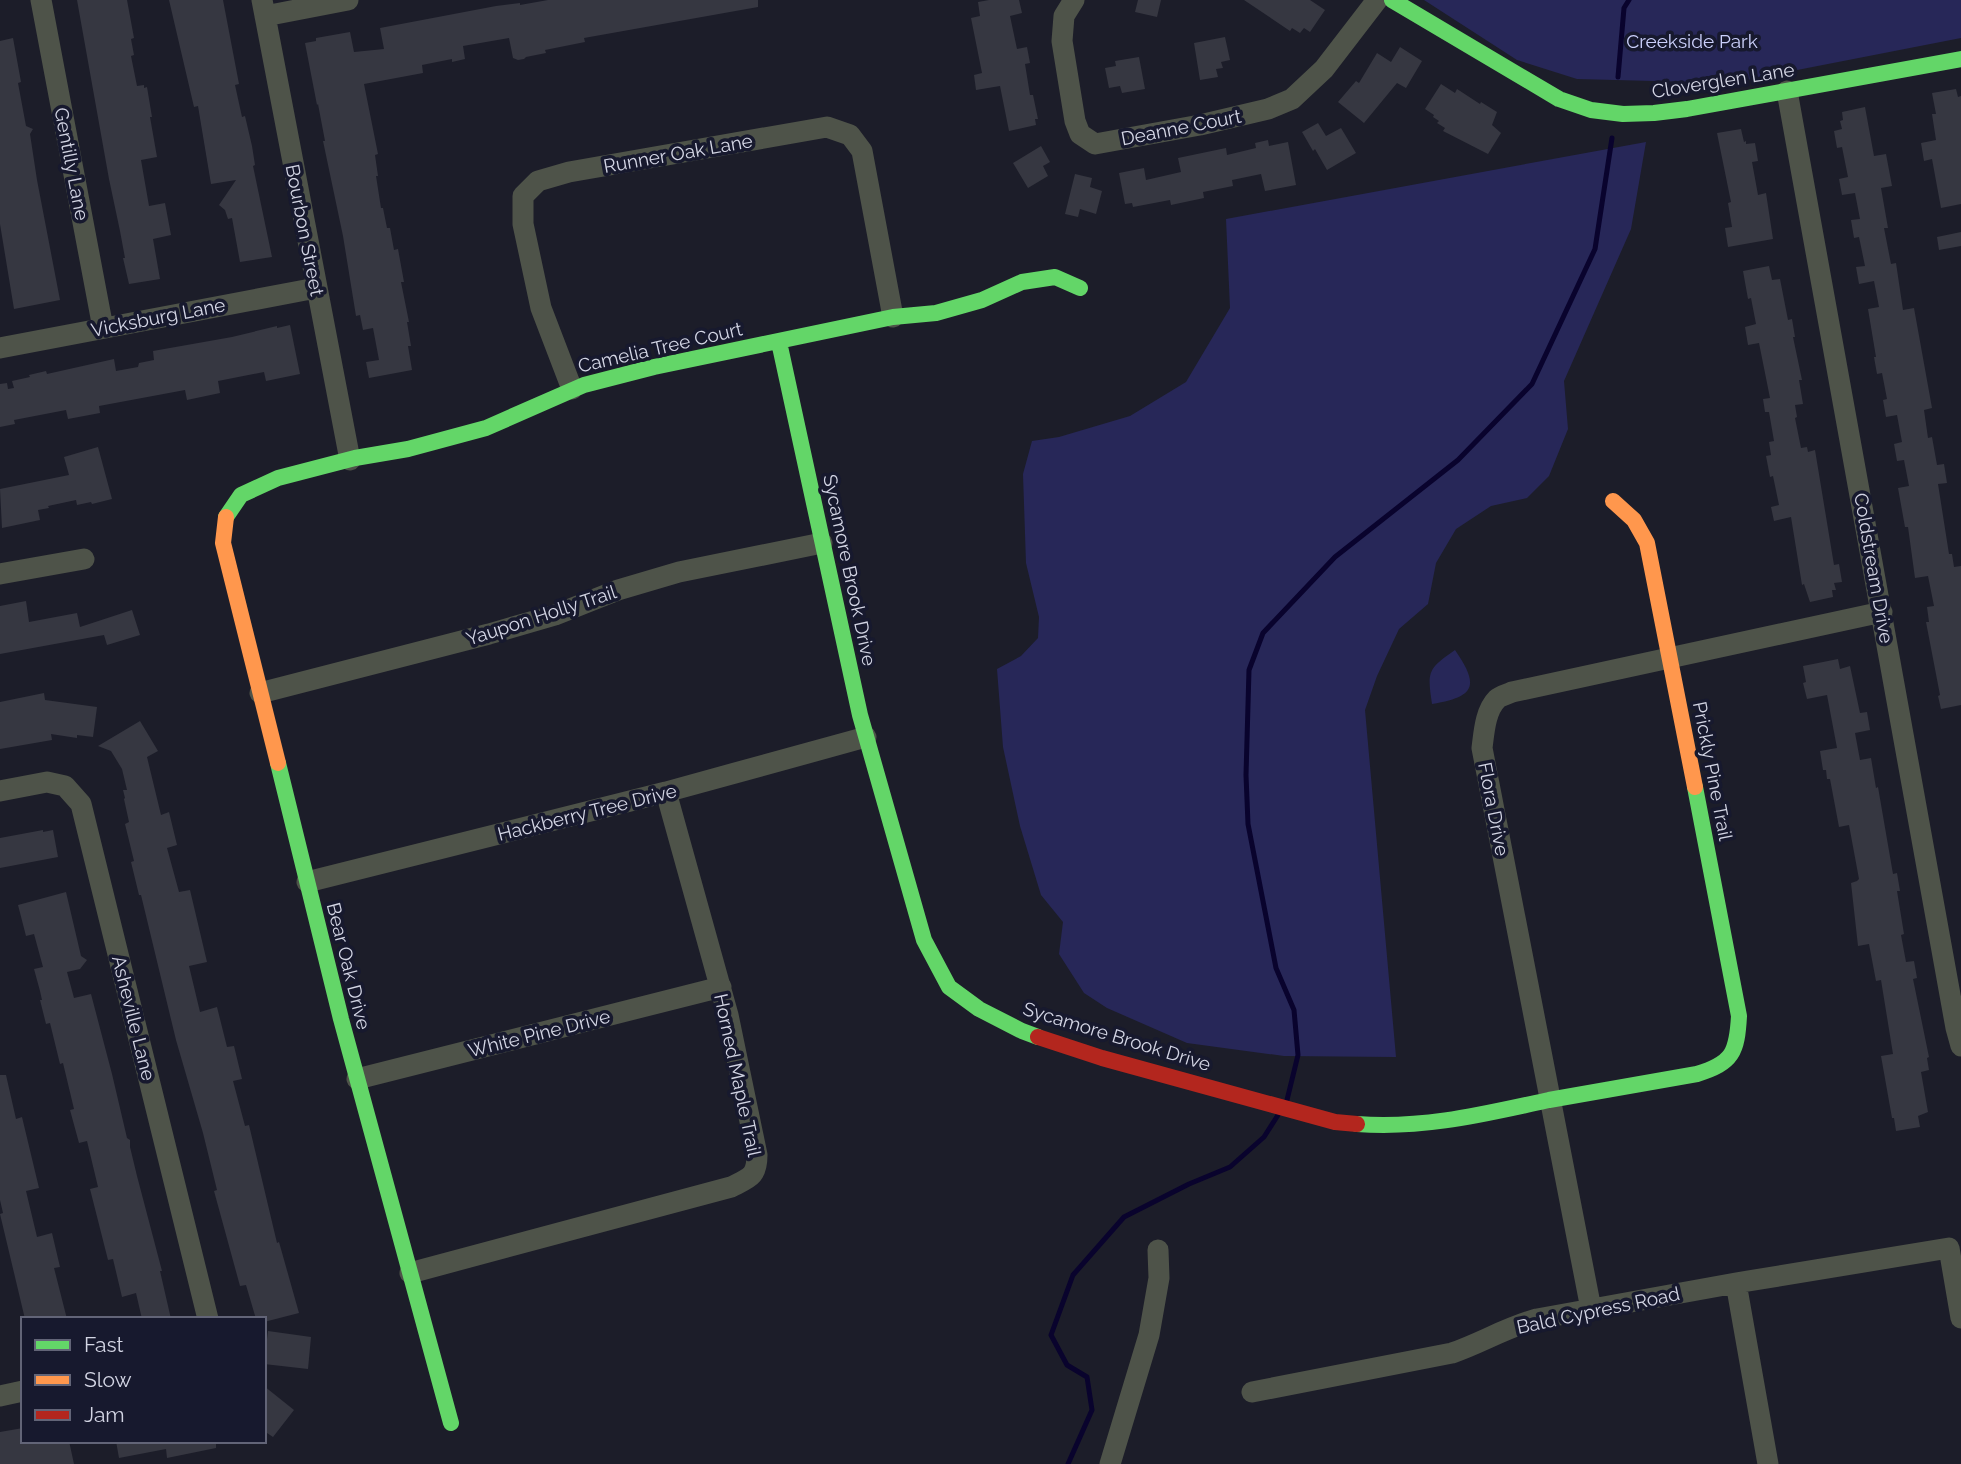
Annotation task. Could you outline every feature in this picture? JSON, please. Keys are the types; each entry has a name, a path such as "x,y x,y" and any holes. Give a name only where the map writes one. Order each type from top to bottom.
{"street":[{"name":"Gentilly Lane","path":"41,0 103,327"},
{"path":"263,8 348,0"},
{"name":"Deanne Court","path":"1074,0 1064,16 1062,41 1075,121 1080,134 1095,144 1200,125 1268,109 1292,99 1324,68 1377,0"},
{"name":"Cloverglen Lane","path":"1392,0 1559,99 1591,110 1623,114 1663,112 1961,59"},
{"name":"Bourbon Street","path":"263,8 349,460"},
{"name":"Coldstream Drive","path":"1787,91 1961,1046"},
{"name":"Runner Oak Lane","path":"572,389 541,308 523,224 523,196 538,181 569,172 827,127 850,135 862,151 893,317"},
{"name":"Camelia Tree Court","path":"226,517 241,495 278,478 349,460 408,449 486,428 572,389 654,367 893,317 936,313 982,300 1022,282 1055,277 1080,288"},
{"name":"Vicksburg Lane","path":"0,348 316,288"},
{"name":"Sycamore Brook Drive","path":"779,342 866,737 924,940 949,987 979,1009 1022,1031 1102,1058 1335,1122 1412,1125 1456,1120 1697,1074 1715,1069 1730,1059"},
{"name":"Prickly Pine Trail","path":"1612,501 1633,520 1647,543 1739,1016 1738,1044 1730,1059"},
{"name":"Bear Oak Drive","path":"226,517 223,543 260,693 357,1079 451,1423"},
{"name":"Yaupon Holly Trail","path":"260,693 555,615 618,590 679,572 822,542"},
{"path":"0,575 84,559"},
{"name":"Flora Drive","path":"1591,1309 1482,748 1484,729 1497,699 1512,692 1882,612"},
{"name":"Hackberry Tree Drive","path":"307,882 666,792 866,737"},
{"name":"Asheville Lane","path":"0,791 47,782 65,786 81,804 208,1317"},
{"name":"Horned Maple Trail","path":"410,1273 731,1187 748,1178 757,1168 757,1155 728,1015 666,792"},
{"name":"White Pine Drive","path":"357,1079 720,987"},
{"name":"Bald Cypress Road","path":"1252,1392 1452,1353 1478,1344 1513,1326 1591,1309 1949,1248 1961,1318"},
{"path":"1110,1464 1149,1335 1159,1278 1158,1250"},
{"path":"1736,1283 1768,1464"},
{"path":"0,1396 21,1391"}],"green space":[{"name":"Creekside Park","path":"1424,0 1961,0 1961,38 1731,83 1577,79 1517,60"},
{"path":"1646,142 1631,229 1564,381 1568,429 1549,476 1527,498 1491,506 1456,529 1436,563 1428,604 1399,629 1365,710 1396,1057 1284,1056 1187,1043 1107,1008 1084,993 1059,954 1063,922 1041,895 1020,826 1003,747 997,669 1021,656 1038,638 1039,617 1026,563 1023,474 1032,441 1059,437 1130,416 1186,382 1230,308 1226,219"},
{"path":"1455,650 1468,673 1469,688 1457,698 1432,704 1432,672 1439,662"}],"building":[{"path":"77,0 127,0 134,38 131,39 134,55 131,56 137,86 147,87 157,157 141,160 149,206 165,203 171,235 153,239 160,279 129,284"},
{"path":"169,0 223,0 239,84 235,85 252,146 253,166 272,257 240,262 232,218 228,219 225,210 219,205 236,180 211,184 198,106 194,107"},
{"path":"548,0 758,0 758,7 584,38 585,42 545,50 546,53 518,60 513,58 509,38 463,46 465,59 422,65 423,73 364,84 378,154 375,155 376,176 381,208 387,228 390,228 394,250 398,249 404,282 401,282 409,322 411,346 408,346 412,370 369,378 366,362 379,360 373,328 363,330 360,315 356,316 305,43 316,41 316,38 350,32 354,52 384,49 380,28 496,6"},
{"path":"1019,0 1022,13 1010,16 1017,49 1027,47 1030,63 1025,64 1030,95 1033,95 1038,119 1035,119 1036,125 1009,131 1000,86 976,90 974,75 982,73 971,18 980,16 978,2"},
{"path":"1138,0 1161,0 1157,17 1135,12"},
{"path":"1244,0 1310,0 1325,10 1310,32 1304,28 1300,33 1292,28 1290,31"},
{"path":"1225,37 1230,60 1221,62 1223,68 1216,69 1218,77 1200,80 1194,43"},
{"path":"13,38 26,126 33,129 30,134 37,180 60,300 14,309 0,224 0,41"},
{"path":"1400,47 1422,61 1406,88 1397,83 1364,123 1338,102 1356,81 1359,83 1377,53 1391,62"},
{"path":"1139,57 1145,89 1122,93 1120,86 1109,88 1105,68 1116,66 1115,61"},
{"path":"1441,84 1455,93 1457,89 1497,112 1492,125 1501,133 1488,154 1443,131 1445,128 1425,109"},
{"path":"1956,89 1958,97 1961,96 1961,204 1941,208 1932,159 1924,161 1921,143 1936,140 1932,114 1936,114 1932,93"},
{"path":"1865,107 1874,156 1886,154 1892,186 1881,188 1888,228 1884,228 1891,264 1896,263 1903,310 1914,308 1932,408 1924,410 1928,438 1932,437 1937,465 1944,464 1947,483 1938,484 1949,554 1952,554 1954,567 1961,566 1961,705 1941,709 1926,622 1929,622 1927,607 1934,606 1928,576 1915,578 1908,527 1905,527 1898,488 1909,486 1904,460 1897,461 1894,444 1902,442 1897,415 1886,417 1883,400 1887,399 1882,373 1877,374 1874,357 1868,309 1879,307 1874,281 1859,284 1856,267 1865,266 1859,237 1854,238 1851,220 1860,219 1855,193 1842,195 1839,179 1848,177 1842,147 1837,148 1834,131 1842,129 1842,112"},
{"path":"1318,123 1326,136 1341,128 1356,153 1327,170 1302,132"},
{"path":"1741,129 1746,144 1755,143 1758,161 1752,162 1758,195 1766,193 1773,239 1728,247 1725,228 1732,227 1728,203 1731,202 1717,133"},
{"path":"1268,140 1269,146 1288,142 1296,185 1265,191 1261,174 1232,180 1233,186 1203,192 1204,198 1171,205 1170,200 1133,207 1132,203 1125,204 1119,173 1144,168 1146,180 1181,172 1178,158 1226,148 1227,155 1256,148 1255,143"},
{"path":"1041,146 1050,162 1043,166 1048,176 1028,188 1013,163"},
{"path":"1075,174 1092,178 1090,187 1102,191 1096,214 1080,209 1078,217 1065,214"},
{"path":"1961,232 1961,246 1939,250 1937,237"},
{"path":"1769,266 1772,280 1780,279 1788,320 1792,319 1803,404 1795,405 1795,418 1801,448 1807,447 1808,452 1815,450 1834,565 1839,564 1842,582 1834,583 1836,590 1832,590 1833,597 1810,602 1804,584 1802,585 1791,517 1774,521 1771,507 1779,505 1766,456 1771,455 1769,442 1774,441 1769,412 1765,412 1763,399 1770,398 1759,343 1748,345 1745,327 1756,324 1743,271"},
{"path":"290,325 300,374 266,381 264,372 218,381 220,393 187,400 185,390 99,406 100,413 68,419 66,410 14,420 15,424 0,427 0,384 7,383 8,389 14,388 12,381 30,377 29,375 46,371 47,374 114,359 116,371 138,367 139,363 154,360 153,351"},
{"path":"98,447 112,499 77,505 76,500 48,506 49,508 38,510 40,520 2,528 0,489 69,475 64,457"},
{"path":"26,601 29,622 77,613 80,627 132,610 140,635 107,645 104,635 0,654 0,606"},
{"path":"1838,659 1840,669 1850,666 1860,713 1867,712 1870,730 1855,733 1860,760 1871,758 1876,788 1878,787 1893,874 1897,873 1900,891 1897,891 1906,962 1914,961 1917,978 1913,979 1929,1057 1929,1070 1921,1072 1928,1112 1918,1116 1920,1127 1896,1131 1881,1056 1893,1054 1881,980 1876,981 1869,944 1858,946 1851,883 1859,879 1849,825 1839,827 1830,779 1827,779 1826,770 1823,770 1820,751 1837,748 1827,695 1807,699 1803,683 1806,682 1803,666"},
{"path":"44,693 45,700 97,707 93,737 77,735 77,738 51,734 52,740 0,749 0,702"},
{"path":"140,721 158,751 147,757 161,815 169,812 177,845 167,848 179,892 190,890 207,962 189,966 200,1012 217,1007 227,1047 234,1046 242,1079 233,1081 245,1126 249,1125 277,1243 279,1242 299,1313 266,1321 266,1317 255,1317 246,1285 240,1286 214,1191 217,1190 203,1133 176,1040 131,862 134,861 125,824 129,822 123,790 127,790 122,769 111,751 98,746"},
{"path":"53,830 58,857 0,868 0,838"},
{"path":"66,892 81,956 87,960 80,969 67,972 74,998 91,994 127,1138 130,1140 171,1317 142,1317 136,1293 122,1297 113,1259 108,1260 90,1189 98,1187 87,1141 79,1143 70,1110 74,1109 63,1063 60,1064 50,1023 46,1024 40,1000 34,969 43,967 34,934 26,936 18,905"},
{"path":"0,1075 6,1075 16,1119 22,1117 39,1188 26,1191 37,1237 52,1233 60,1267 54,1268 66,1317 25,1317 0,1214 3,1213 0,1200"},
{"path":"268,1331 311,1337 308,1369 266,1364"},
{"path":"266,1388 294,1410 273,1437 266,1432"},
{"path":"21,1428 21,1443 69,1443 74,1464 0,1464 0,1432"},
{"path":"116,1443 216,1443 216,1448 167,1458 166,1449 119,1458"}],"waterway":[{"path":"1618,77 1624,8 1629,0"},
{"path":"1287,1100 1298,1055 1294,1010 1276,968 1248,824 1246,775 1249,670 1263,633 1335,557 1458,460 1532,384 1595,249 1612,138"},
{"path":"1068,1464 1092,1410 1087,1377 1067,1365 1051,1335 1073,1275 1124,1217 1189,1184 1230,1167 1264,1137 1278,1115"}],"traffic: fast":[{"path":"1392,0 1559,99 1591,110 1623,114 1687,109 1961,59"},
{"path":"226,517 241,495 278,478 355,458 408,449 486,428 584,385 654,367 893,317 936,313 982,300 1022,282 1055,277 1080,288"},
{"path":"779,342 860,715 924,940 949,987 979,1009 1038,1037"},
{"path":"278,763 341,1019 451,1423"},
{"path":"1357,1124 1407,1124 1454,1119 1697,1074 1726,1060 1737,1039 1739,1016 1695,787"}],"traffic: slow":[{"path":"1613,501 1634,520 1647,543 1695,787"},
{"path":"226,517 223,543 278,763"}],"traffic: jam":[{"path":"1038,1037 1102,1058 1335,1122 1357,1124"}]}
